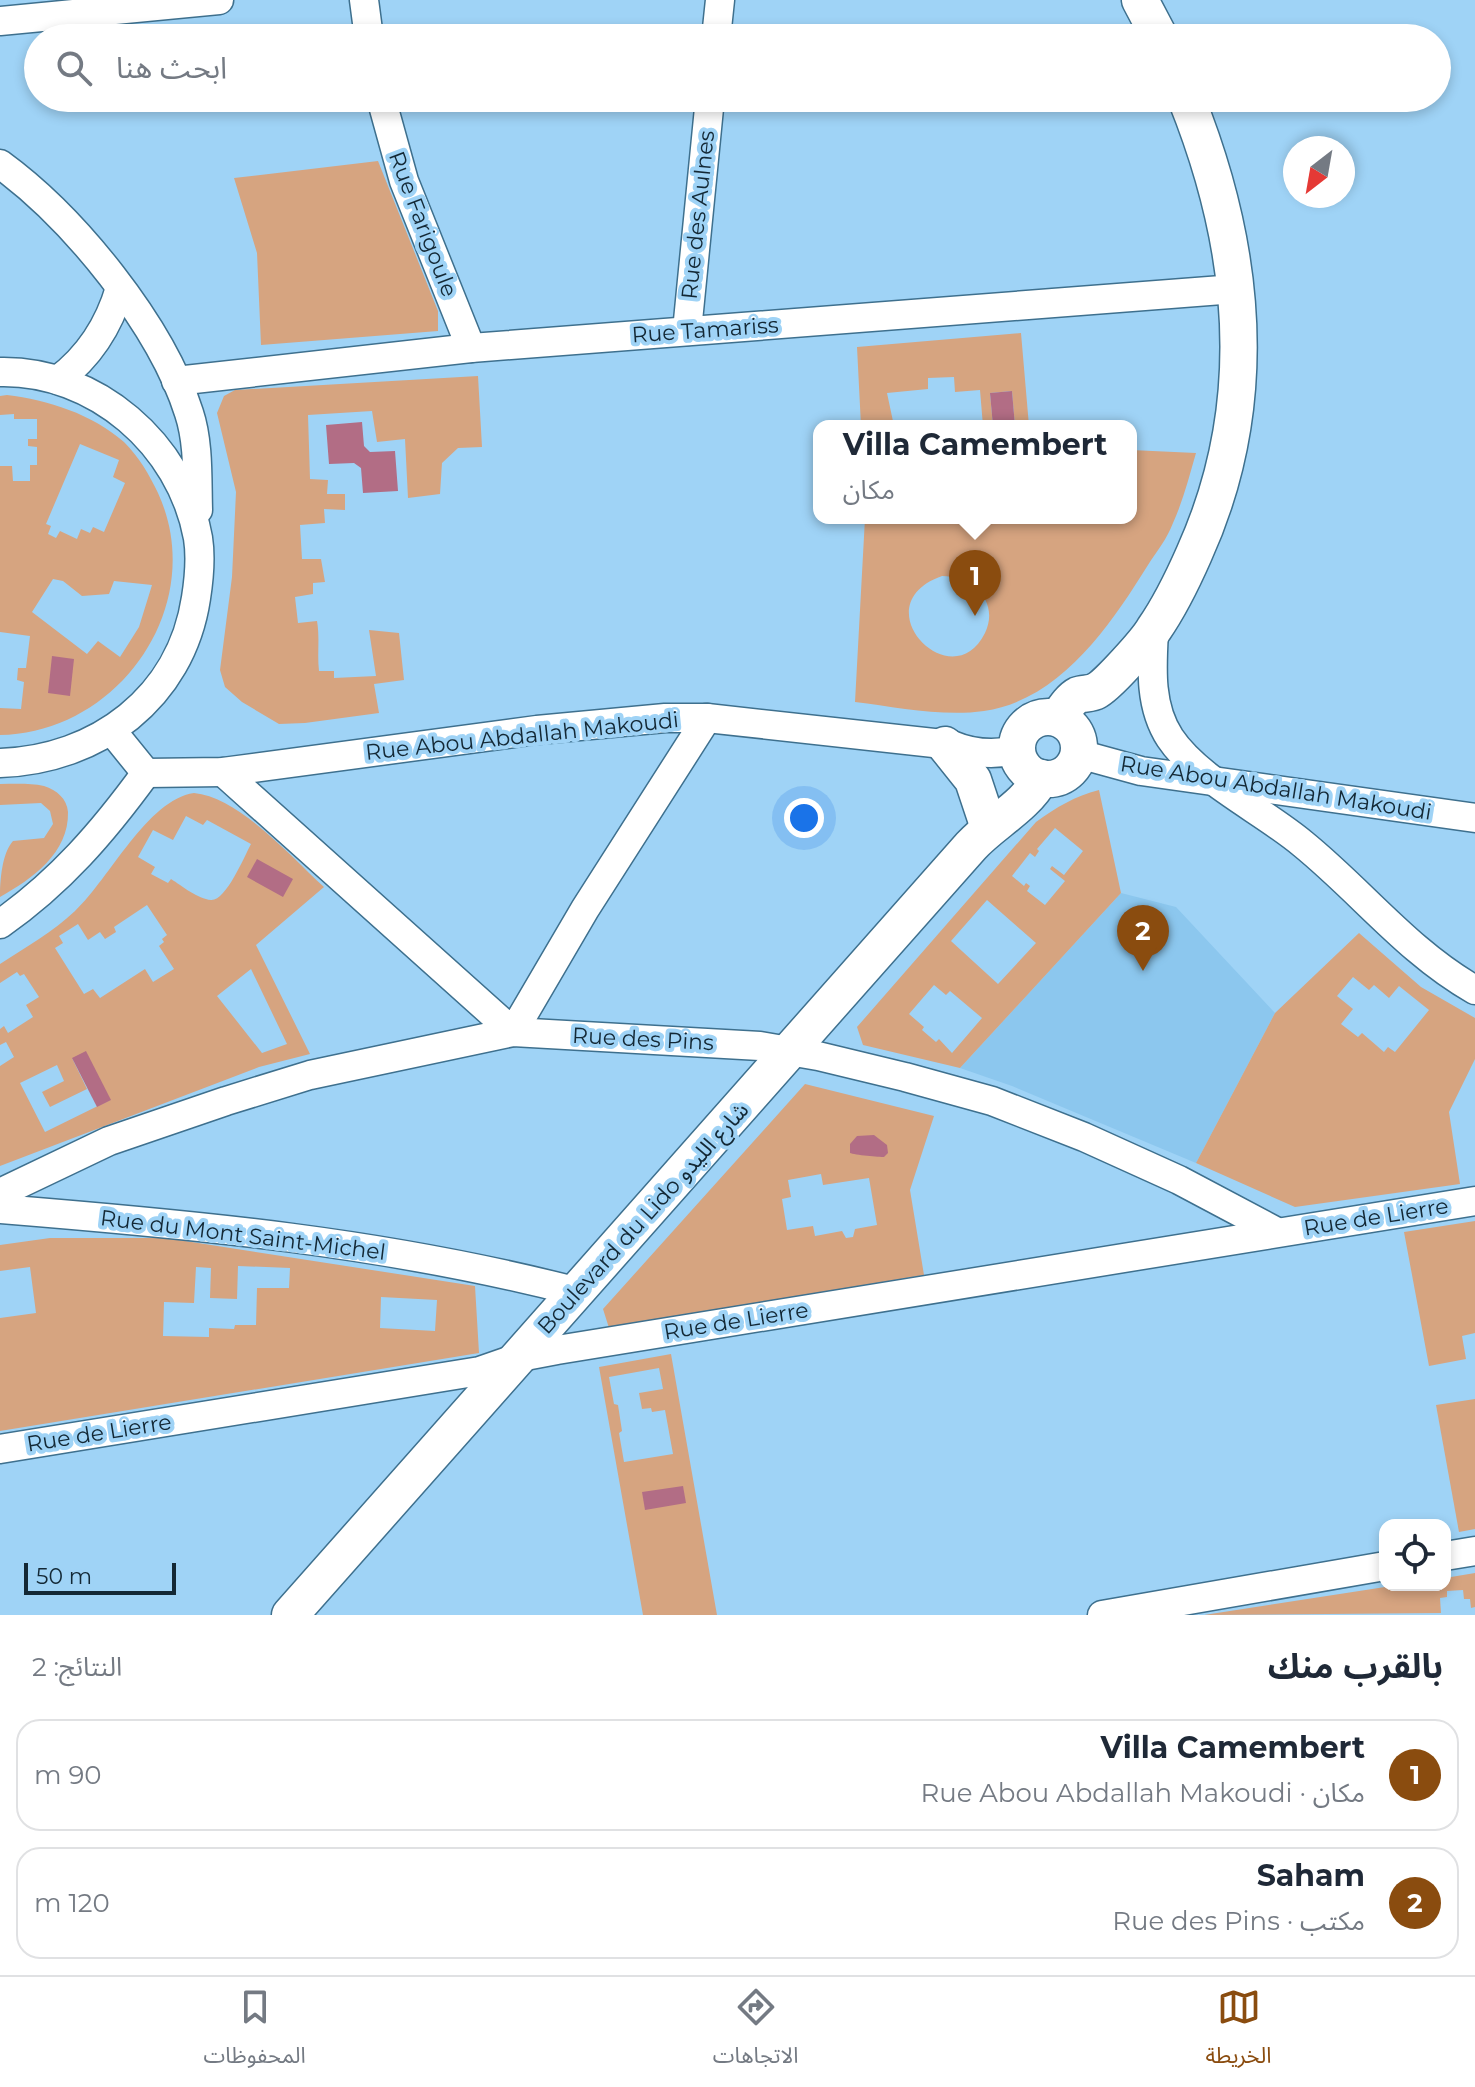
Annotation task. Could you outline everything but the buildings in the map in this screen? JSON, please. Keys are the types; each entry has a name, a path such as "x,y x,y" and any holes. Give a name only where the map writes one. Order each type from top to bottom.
{"main road":[{"path":"1140,0 1153,24"},
{"path":"1070,734 1040,717 1025,726 1025,757 1051,779 1069,771 1070,734 1078,695 1097,691 1154,631 1200,542 1226,465 1239,371 1235,289 1229,234 1218,189 1191,112"},
{"path":"948,745 973,780 993,824"},
{"name":"Boulevard du Lido شارع الليدو","path":"290,1615 993,824 1025,757"}],"street":[{"path":"0,21 62,7 219,0"},
{"path":"364,0 367,24"},
{"path":"717,24 720,0"},
{"name":"Rue Farigoule","path":"385,112 410,196 471,348"},
{"name":"Rue des Aulnes","path":"687,331 709,112"},
{"path":"0,164 54,209 120,288 159,347 190,415 195,446 198,539 198,580 193,616 181,650 140,708 112,731 80,748 25,763 0,763"},
{"path":"58,380 94,345 112,314 120,288"},
{"name":"Rue Tamariss","path":"176,381 471,348 1235,289"},
{"path":"0,372 58,380 110,404 152,442 169,465 182,490 198,539"},
{"path":"1154,631 1152,669 1160,719 1171,739 1188,758 1236,798 1302,842 1407,942 1475,990"},
{"name":"Rue Abou Abdallah Makoudi","path":"146,773 223,772 537,730 665,718 707,718 948,745 962,737 1025,757"},
{"path":"223,772 513,1032 585,909 707,718"},
{"path":"0,924 29,904 72,865 146,773 112,731"},
{"name":"Rue Abou Abdallah Makoudi","path":"1070,734 1141,771 1475,818"},
{"name":"Rue des Pins","path":"0,1193 109,1141 226,1101 310,1075 513,1032 760,1046 866,1066 992,1101 1135,1159 1277,1232"},
{"name":"Rue de Lierre","path":"0,1449 480,1371 520,1357 1475,1201"},
{"name":"Rue du Mont Saint-Michel","path":"0,1209 303,1238 467,1266 578,1292"},
{"path":"1451,1555 1475,1551"},
{"path":"1102,1615 1379,1567"}],"shaded area":[{"path":"378,161 438,311 438,331 261,345 257,253 234,178"},
{"path":"1021,333 1028,420 1014,420 1012,391 990,393 992,420 982,420 980,390 955,392 954,377 928,378 928,389 887,393 893,420 861,420 857,347"},
{"path":"478,376 482,447 458,448 442,463 440,494 408,498 405,439 377,442 372,411 308,415 310,479 328,480 327,494 345,494 345,510 324,509 325,523 300,525 302,559 321,559 325,582 313,583 313,594 295,597 298,623 317,621 319,671 334,671 334,678 376,676 369,630 399,633 404,680 374,684 379,713 279,724 242,702 225,687 220,670 232,577 236,492 217,413 224,396 235,390"},
{"path":"1012,391 1014,420 992,420 990,393"},
{"path":"0,396 22,397 69,410 98,424 124,442 143,466 158,493 171,535 172,577 162,618 143,655 116,687 82,712 43,729 0,735 0,708 21,709 24,682 17,680 18,668 26,668 30,636 0,632 0,466 12,466 13,481 30,481 30,465 37,465 37,447 28,446 28,439 37,439 37,419 14,419 14,414 0,415","holes":["80,444 119,460 113,477 125,483 104,532 93,527 90,533 81,529 77,539 60,531 56,538 48,534 51,526 46,524","53,579 63,581 82,596 109,594 114,581 152,585 139,627 120,657 98,641 87,654 32,612"]},
{"path":"362,422 364,446 370,452 395,451 398,491 363,493 361,468 354,463 329,464 326,425"},
{"path":"1137,450 1196,453 1183,498 1162,545 1099,635 1059,676 1011,704 984,711 920,711 855,702 865,524 1137,524","holes":["942,576 963,580 980,592 986,601 989,621 985,633 970,651 953,656 935,652 920,640 911,624 909,607 919,590"]},
{"path":"52,656 74,659 70,696 48,693"},
{"path":"0,784 33,784 49,788 63,799 68,812 67,827 55,852 36,873 0,897 1,875 9,846 13,841 44,838 53,824 50,811 41,803 0,805"},
{"path":"1099,790 1121,893 960,1068 863,1045 857,1027 1036,822","holes":["1055,828 1083,851 1064,875 1052,866 1050,869 1065,881 1045,905 1027,891 1030,886 1026,883 1024,886 1012,876 1030,853 1035,857 1039,851 1037,849","987,900 1036,943 998,984 951,941","934,985 946,995 950,991 982,1018 952,1053 939,1039 936,1042 922,1030 924,1027 909,1014"]},
{"path":"194,793 229,805 264,830 324,887 256,945 310,1054 259,1067 0,1166 0,1066 14,1057 6,1042 0,1045 0,1029 4,1026 8,1033 33,1017 26,1005 39,997 24,974 20,976 17,972 0,983 0,964 75,911 145,825 177,799","holes":["186,816 203,825 207,820 251,844 223,894 211,900 196,895 171,879 168,883 151,874 155,867 138,857 153,830 173,840","147,905 167,935 159,946 174,969 153,982 145,969 100,998 93,989 84,994 55,948 63,943 59,936 78,924 88,940 100,932 105,939 116,932 114,927","251,969 287,1044 262,1053 217,996","72,1058 110,1100 45,1132 20,1083 57,1065 64,1081 42,1092 50,1107 87,1089"]},
{"path":"257,859 293,879 283,897 247,877"},
{"path":"1121,893 1176,907 1275,1013 1196,1163 1012,1086 960,1068"},
{"path":"1359,933 1421,987 1475,1018 1475,1059 1449,1112 1460,1184 1295,1207 1196,1163 1275,1013","holes":["1353,977 1369,990 1374,985 1389,998 1399,986 1429,1010 1395,1052 1388,1047 1384,1052 1362,1033 1358,1037 1341,1024 1353,1009 1337,996"]},
{"path":"86,1051 111,1100 97,1107 72,1058"},
{"path":"805,1084 934,1116 910,1190 924,1275 609,1328 603,1309","holes":["821,1174 823,1185 869,1178 877,1225 855,1229 853,1237 846,1238 842,1231 815,1236 813,1226 787,1230 782,1199 791,1197 788,1180"]},
{"path":"874,1135 887,1145 888,1153 884,1157 850,1153 850,1144 857,1136"},
{"path":"1475,1221 1475,1333 1462,1336 1466,1359 1429,1366 1404,1232"},
{"path":"50,1238 166,1238 475,1286 479,1353 0,1431 0,1318 36,1313 30,1267 0,1271 0,1245","holes":["238,1266 290,1268 289,1288 257,1288 256,1325 235,1325 234,1329 209,1328 209,1337 163,1336 164,1302 194,1303 196,1267 211,1268 210,1298 237,1299","381,1297 437,1300 435,1331 380,1328"]},
{"path":"671,1354 717,1615 643,1615 599,1367","holes":["659,1368 663,1389 639,1393 642,1409 651,1408 652,1412 665,1410 673,1454 624,1462 618,1405 614,1404 609,1377"]},
{"path":"1475,1399 1475,1529 1459,1532 1436,1405"},
{"path":"683,1486 686,1503 645,1510 642,1492"},
{"path":"1475,1573 1475,1607 1471,1608 1470,1599 1464,1599 1463,1590 1451,1591 1451,1577"},
{"path":"1379,1588 1379,1591 1447,1591 1447,1597 1440,1598 1441,1613 1204,1615"}],"place":[{"name":"Villa Camembert","path":"975,616"},
{"name":"Saham","path":"1143,971"}]}
